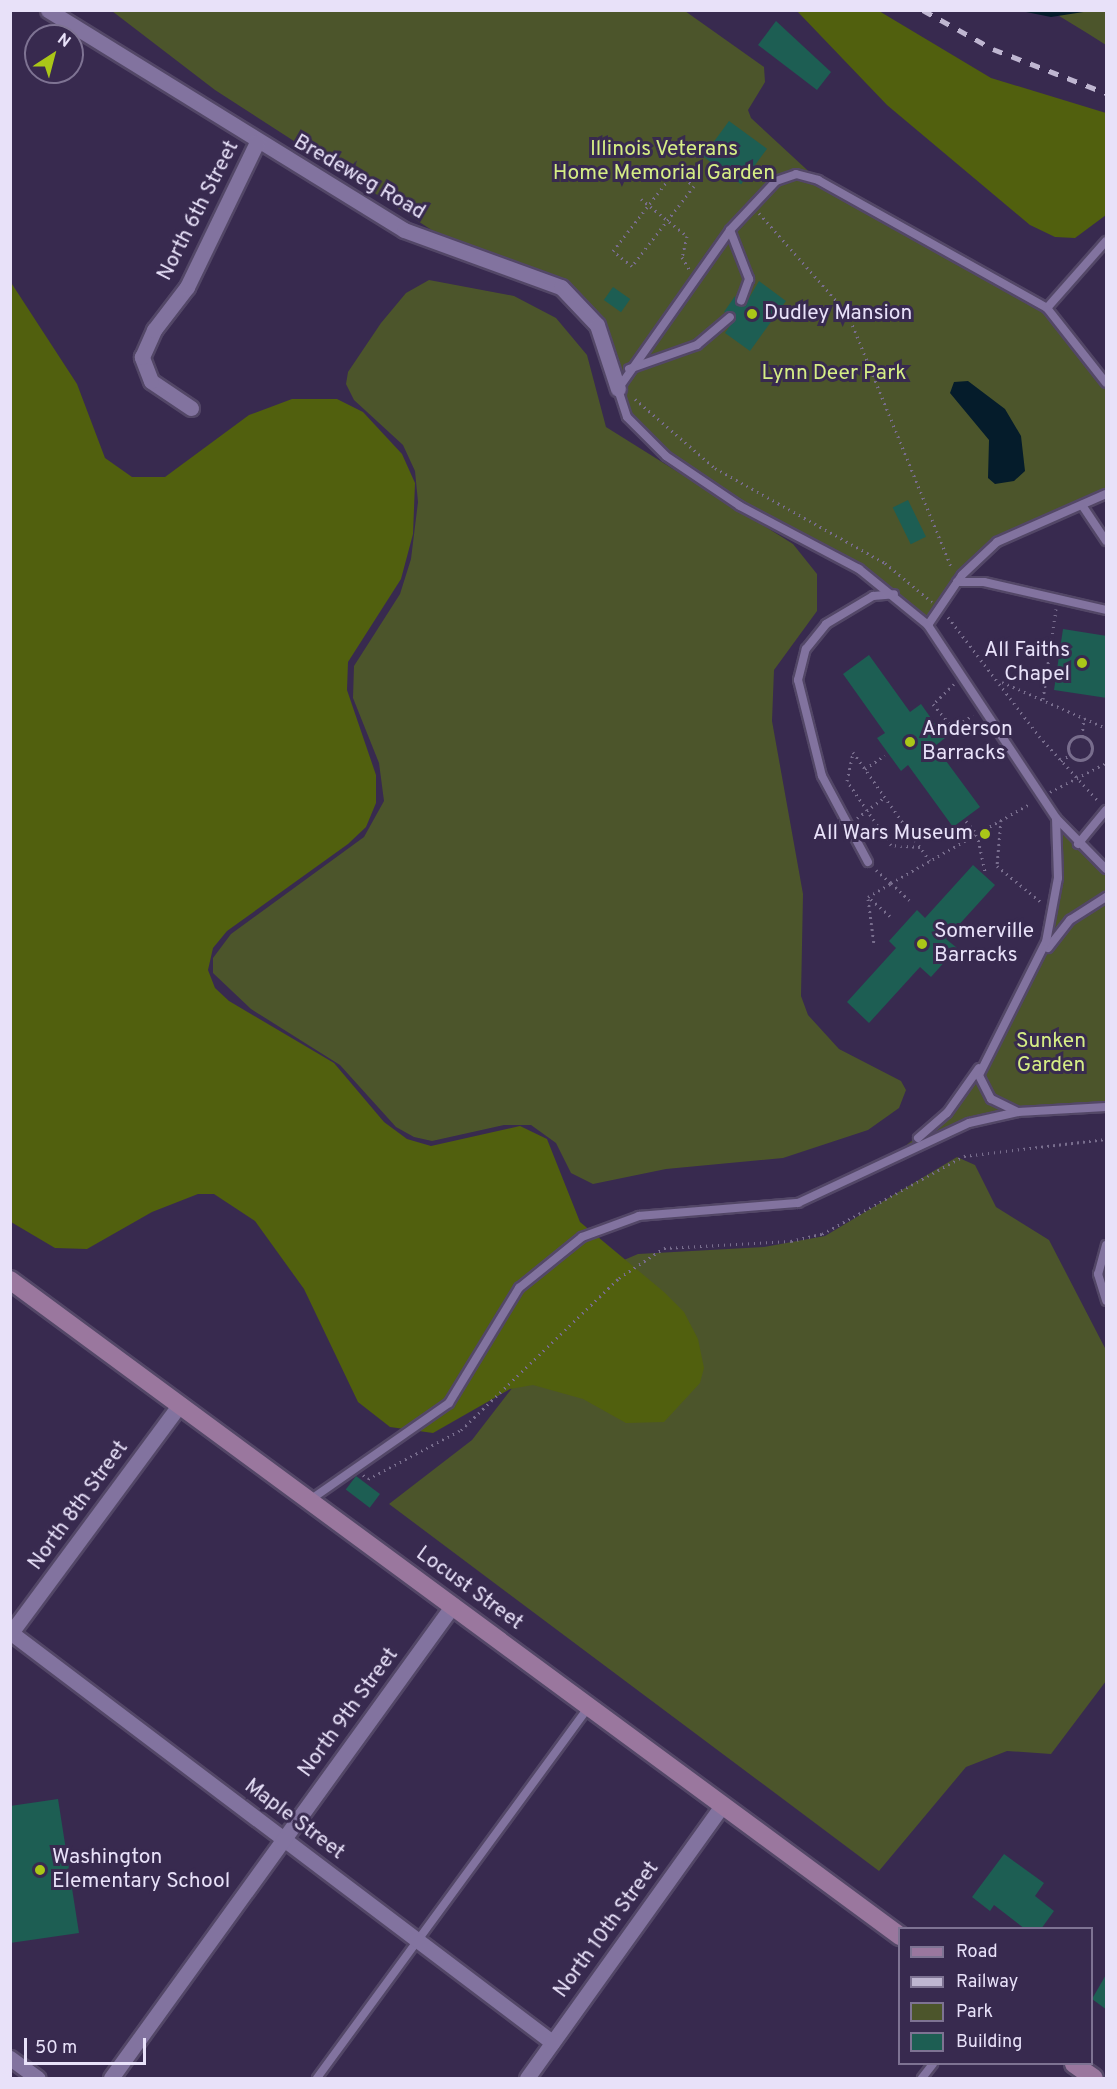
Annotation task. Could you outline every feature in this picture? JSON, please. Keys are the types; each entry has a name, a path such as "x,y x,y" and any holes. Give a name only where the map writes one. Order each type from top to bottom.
{"street":[{"name":"Bredeweg Road","path":"48,10 257,142 404,230 561,287 597,325 618,389"},
{"name":"North 6th Street","path":"191,408 151,381 142,357 154,330 188,287 257,142"},
{"name":"Locust Street","path":"10,1280 898,1935"},
{"name":"North 8th Street","path":"11,1633 180,1404"},
{"name":"North 9th Street","path":"111,2079 453,1605"},
{"name":"Maple Street","path":"11,1633 552,2042"},
{"name":"North 10th Street","path":"527,2079 723,1806"},
{"path":"10,2058 38,2079"},
{"path":"1075,2065 1094,2079"}],"lane":[{"path":"1107,383 1047,308 808,175 786,176 753,204 695,274 629,369 618,389 627,417 641,434 692,475 896,595 928,625 965,676 1041,798 1078,844 1107,869"},
{"path":"730,230 749,279 741,301"},
{"path":"1047,308 1107,241"},
{"path":"629,369 697,345 730,317"},
{"path":"928,625 957,582 997,542 1107,494"},
{"path":"1082,505 1107,541"},
{"path":"957,582 984,582 1107,610"},
{"path":"868,862 822,776 798,680 806,649 826,624 873,596 896,595"},
{"path":"1078,844 1107,810"},
{"path":"1039,959 1054,912 1056,818"},
{"path":"310,1500 352,1467 448,1403 519,1288 582,1237 665,1212 798,1203 845,1185 895,1154 947,1113 981,1065 1039,959 1070,920 1107,897"},
{"path":"981,1065 982,1090 1018,1112"},
{"path":"895,1154 969,1123 1018,1112 1107,1107"},
{"path":"1107,1245 1098,1274 1107,1301"},
{"path":"317,2079 417,1939 590,1706"},
{"path":"922,2079 932,2065"}],"path":[{"path":"675,171 694,186 668,220 632,266 613,251 675,171"},
{"path":"641,199 687,236 683,261 695,274"},
{"path":"753,204 848,314 957,582"},
{"path":"629,369 635,400 670,434 751,490 885,563 940,608 1001,681 1061,761 1107,810"},
{"path":"1043,699 1057,599"},
{"path":"965,676 933,704 953,728 984,707"},
{"path":"1001,681 1107,728"},
{"path":"1082,736 1084,718"},
{"path":"1070,755 1080,760 1090,754 1090,743 1082,736"},
{"path":"1070,755 1069,743 1082,736"},
{"path":"920,847 891,845 847,781 853,752 930,861"},
{"path":"865,769 885,755"},
{"path":"1061,761 1070,755"},
{"path":"868,897 976,834 1107,763"},
{"path":"867,810 885,797"},
{"path":"966,820 976,834 985,871"},
{"path":"1001,820 997,866 1054,912"},
{"path":"868,862 909,900"},
{"path":"868,897 891,916"},
{"path":"868,897 874,944"},
{"path":"352,1467 368,1479 461,1430 618,1278 664,1248 791,1241 822,1234 964,1156 1107,1139"}],"green space":[{"path":"112,11 685,11 764,67 765,82 748,110 751,118 818,180 1047,308 1106,383 1106,494 1019,529 978,556 928,625 896,595 691,475 627,417 616,378 575,297 475,258 215,90"},
{"path":"797,11 879,11 991,78 1106,113 1106,215 1075,238 1055,237 1030,225 887,105"},
{"path":"1051,11 1106,11 1106,45 1087,33"},
{"path":"429,280 514,296 556,318 587,355 606,427 793,544 817,574 817,611 774,670 772,721 803,894 801,996 808,1015 839,1049 901,1081 906,1090 899,1108 868,1130 783,1158 666,1169 593,1184 571,1173 556,1143 531,1125 504,1125 432,1141 414,1137 396,1127 340,1065 251,1009 213,973 213,958 231,934 364,837 384,801 379,763 353,698 354,666 400,594 411,559 418,502 415,471 403,445 354,400 346,384 348,372 381,323 406,293"},
{"path":"10,281 77,384 105,458 132,477 165,477 249,415 292,399 337,399 363,412 402,454 415,483 413,534 401,579 348,662 347,690 376,775 376,803 366,827 348,844 227,931 213,948 208,970 215,988 229,1001 334,1063 384,1122 407,1139 431,1146 520,1126 547,1139 580,1222 664,1292 684,1312 698,1339 704,1368 700,1383 664,1422 626,1423 583,1399 533,1385 510,1389 433,1433 390,1427 358,1402 304,1289 255,1221 214,1194 198,1194 152,1212 87,1249 55,1248 11,1222"},
{"name":"Sunken Garden","path":"1056,818 1106,869 1106,1107 969,1123 895,1154 947,1113 981,1065 1039,959 1058,878"},
{"path":"957,1157 975,1165 996,1207 1049,1240 1106,1350 1106,1681 1051,1754 1007,1751 966,1767 879,1871 389,1504 472,1440 605,1268 638,1254 764,1247 825,1236"}],"water":[{"path":"1021,11 1090,11 1051,17"},
{"path":"968,381 1005,409 1021,436 1025,471 1014,481 995,484 988,478 989,440 950,393 954,382"}],"building":[{"path":"776,21 831,72 817,90 758,45"},
{"path":"729,121 767,149 741,184 703,157"},
{"name":"Dudley Mansion","path":"759,281 786,301 750,351 725,333 736,317 724,312 735,296 737,305 745,305"},
{"path":"613,287 630,299 621,312 604,300"},
{"path":"908,500 926,537 911,544 893,507"},
{"name":"All Faiths Chapel","path":"1063,629 1107,636 1107,698 1054,690"},
{"name":"Anderson Barracks","path":"869,655 910,712 921,704 945,738 935,746 980,807 953,827 908,765 901,771 877,738 885,733 843,674"},
{"name":"Somerville Barracks","path":"973,865 995,885 946,939 957,948 931,977 920,967 869,1023 847,1002 896,948 889,941 917,910 925,918"},
{"path":"356,1476 380,1494 370,1508 346,1490"},
{"name":"Washington Elementary School","path":"58,1799 79,1933 10,1943 10,1806"},
{"path":"1004,1854 1044,1883 1035,1896 1054,1911 1042,1927 1022,1927 994,1905 990,1911 972,1897"},
{"path":"1107,1973 1107,2010 1093,2000"}],"railway":[{"path":"923,10 993,49 1106,93"}],"place":[{"name":"Dudley Mansion","path":"752,314"},
{"name":"All Faiths Chapel","path":"1082,663"},
{"name":"Anderson Barracks","path":"910,742"},
{"name":"All Wars Museum","path":"985,834"},
{"name":"Somerville Barracks","path":"922,944"},
{"name":"Washington Elementary School","path":"40,1870"}],"park label":[{"name":"Illinois Veterans Home Memorial Garden","path":"664,162"},
{"name":"Lynn Deer Park","path":"834,374"}]}
